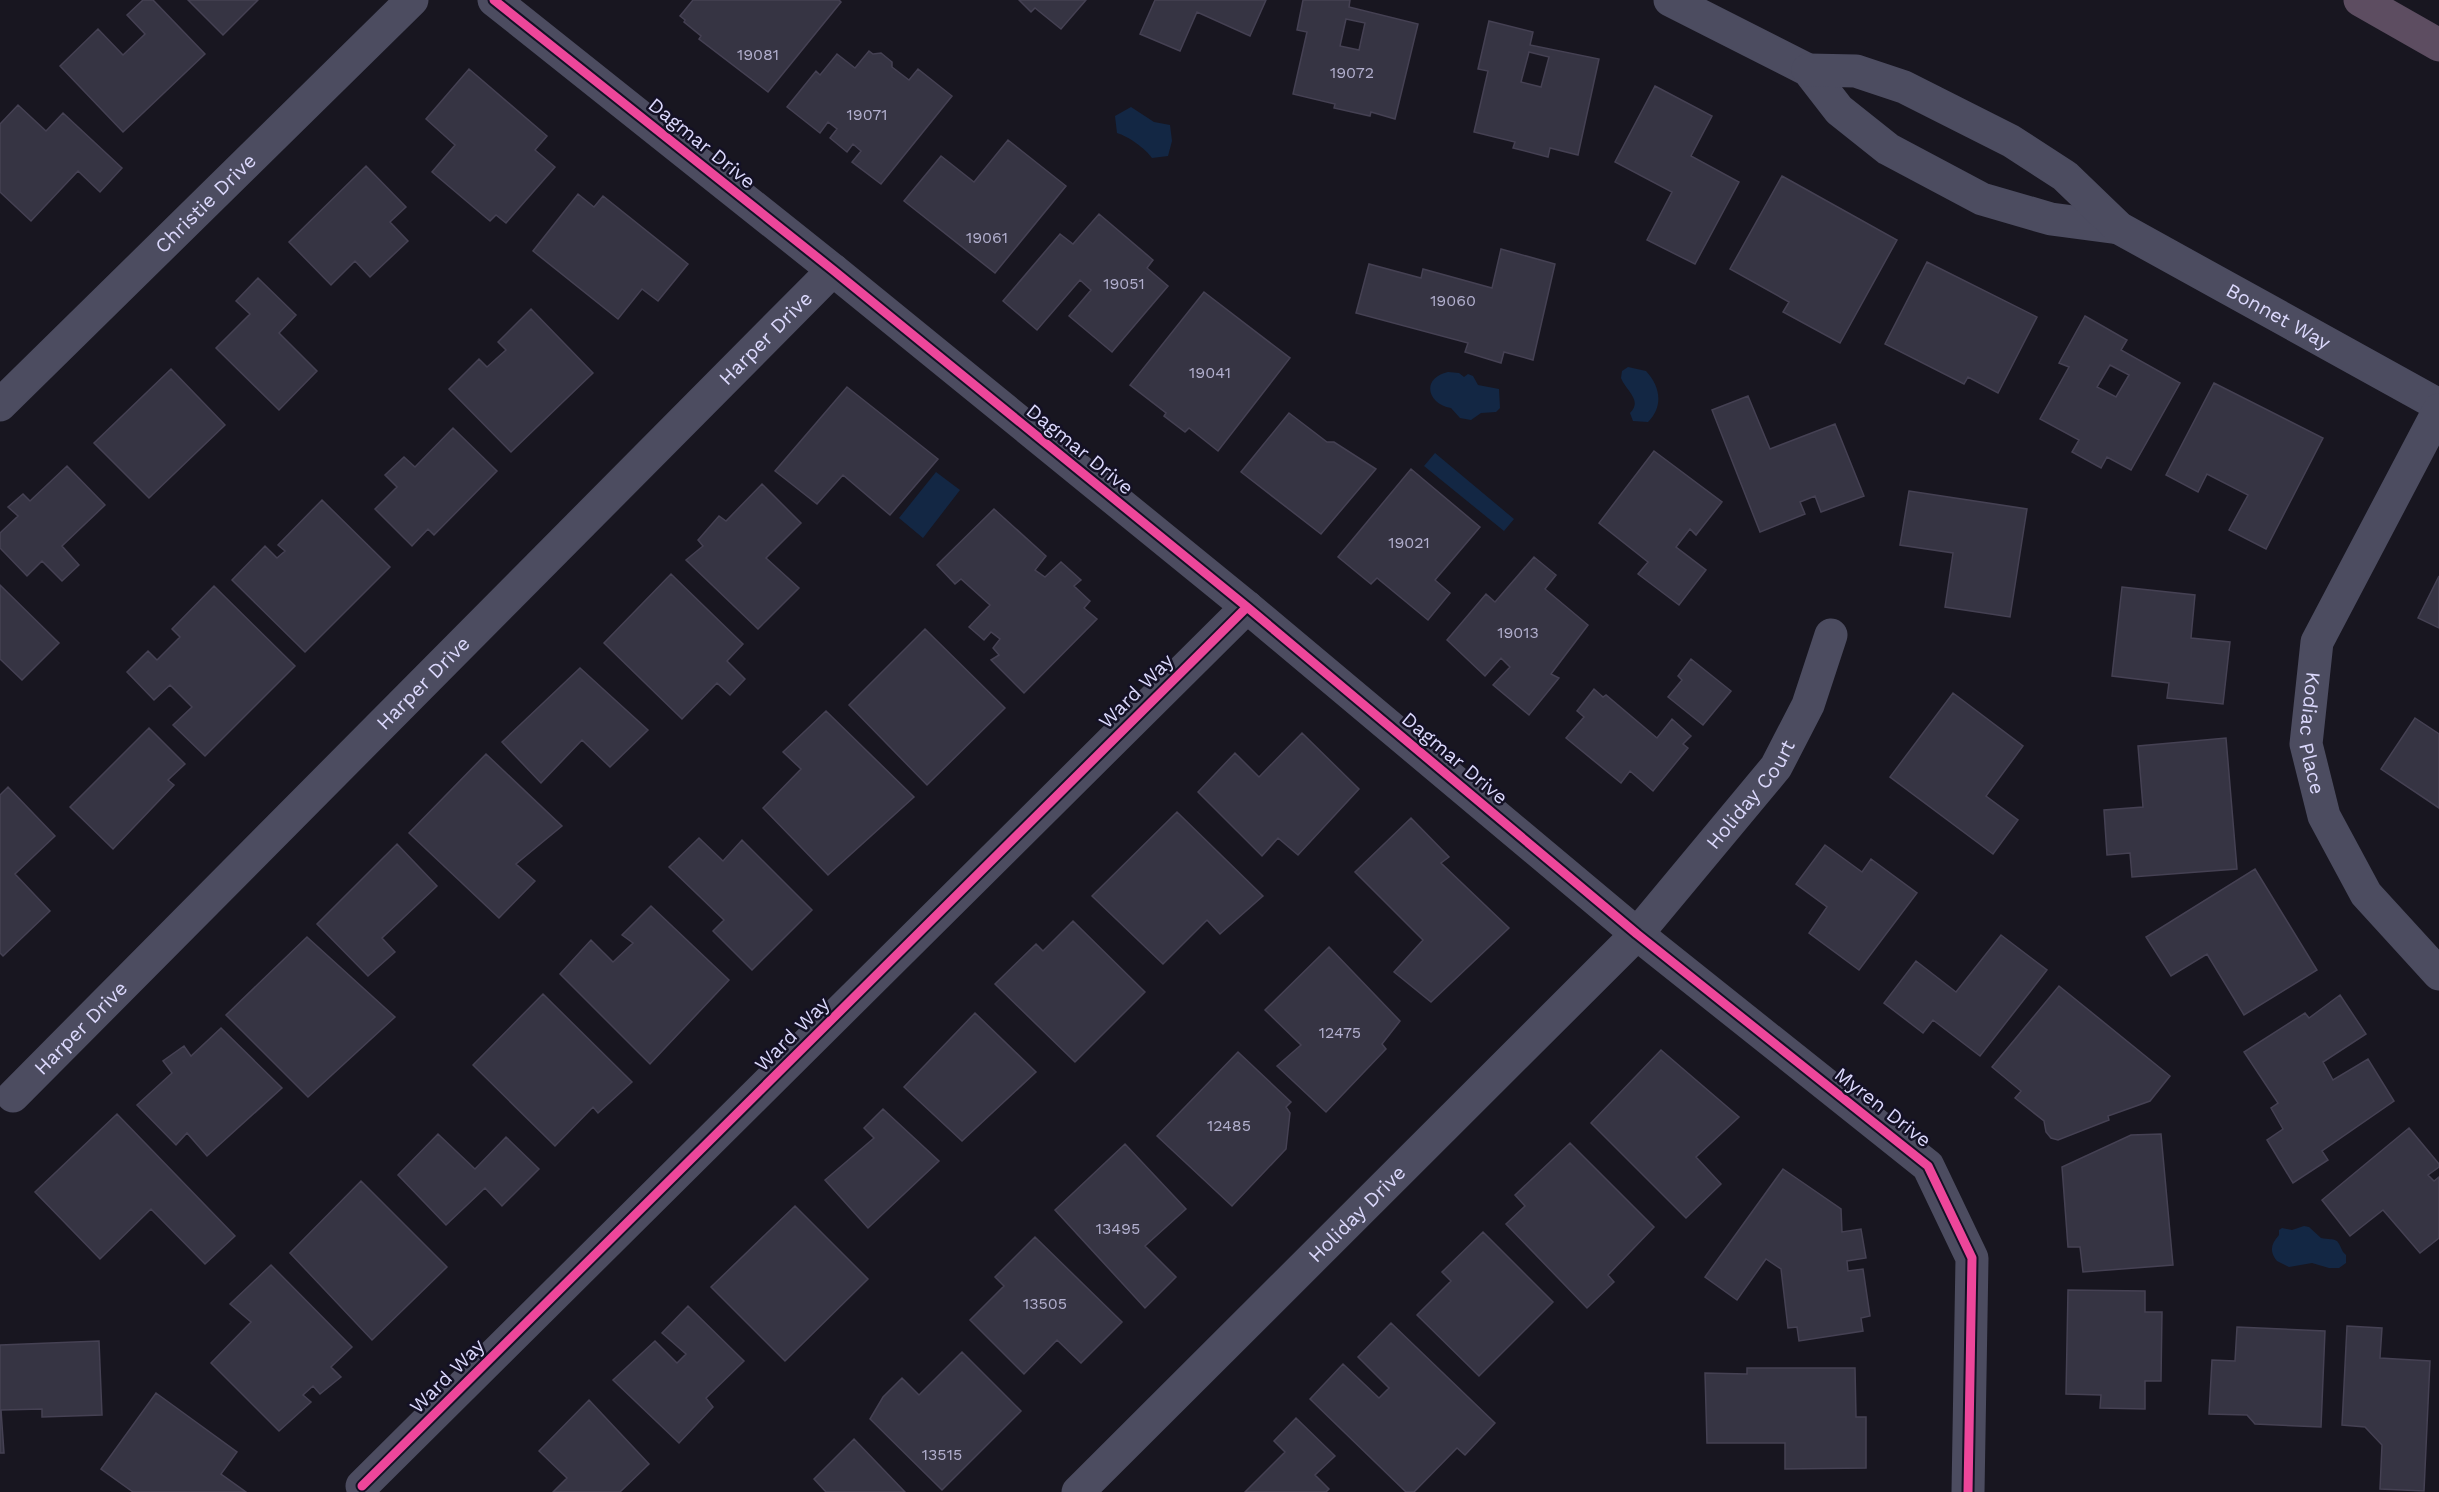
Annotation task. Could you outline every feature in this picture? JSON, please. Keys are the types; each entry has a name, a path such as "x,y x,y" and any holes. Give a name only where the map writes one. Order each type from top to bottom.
{"highway":[{"path":"2360,0 2439,45"}],"street":[{"name":"Christie Drive","path":"0,405 412,0"},
{"name":"Dagmar Drive","path":"494,0 833,270 1247,607 1637,934"},
{"name":"Bonnet Way","path":"1670,0 1808,70 1839,110 1888,149 1982,199 2051,219 2119,228"},
{"name":"Bonnet Way","path":"1808,70 1856,71 1904,87 2011,141 2065,176 2119,228 2439,405"},
{"name":"Harper Drive","path":"13,1096 833,270"},
{"name":"Kodiac Place","path":"2439,410 2317,642 2306,744 2324,816 2366,894 2439,974"},
{"name":"Ward Way","path":"362,1486 1247,607"},
{"name":"Holiday Court","path":"1637,934 1776,767 1808,705 1831,635"},
{"name":"Holiday Drive","path":"1078,1492 1637,934"},
{"name":"Myren Drive","path":"1637,934 1928,1166 1972,1258 1968,1492"}],"water":[{"path":"1131,107 1154,122 1170,125 1172,141 1168,156 1152,158 1136,143 1117,133 1115,116"},
{"path":"1628,367 1646,371 1657,390 1658,403 1648,422 1633,421 1630,413 1634,408 1634,400 1621,378 1622,371"},
{"path":"1448,372 1459,373 1464,377 1468,374 1473,376 1478,385 1499,389 1500,408 1496,412 1481,413 1471,420 1460,418 1451,408 1437,402 1430,391 1434,380 1439,375"},
{"path":"1435,453 1514,519 1504,531 1424,466"},
{"path":"936,472 960,490 923,538 899,518"},
{"path":"2304,1226 2309,1227 2321,1238 2337,1241 2346,1255 2346,1263 2339,1268 2329,1268 2312,1263 2289,1267 2277,1261 2272,1248 2279,1235 2279,1230 2282,1228 2292,1230"}],"building":[{"path":"143,0 153,0 205,54 123,132 60,66 98,29 123,55 145,34 127,15"},
{"path":"188,0 258,0 223,35"},
{"path":"693,0 839,0 841,2 768,92 699,39 701,36 684,22 685,20 680,16"},
{"path":"1019,0 1086,0 1061,29 1035,8 1031,12"},
{"path":"1155,0 1266,0 1250,36 1197,12 1180,51 1140,34"},
{"path":"1303,0 1350,0 1349,7 1418,24 1395,119 1371,112 1370,116 1334,108 1335,104 1293,94 1307,32 1297,30","holes":["1346,19 1365,23 1359,50 1340,46"]},
{"path":"1489,21 1533,32 1530,45 1599,59 1578,155 1550,148 1548,157 1513,148 1515,142 1474,132 1488,71 1478,69","holes":["1529,52 1549,57 1541,87 1521,82"]},
{"path":"869,51 873,54 881,53 892,62 892,67 909,80 918,69 952,96 881,184 852,162 861,151 853,144 847,152 830,138 837,129 828,122 820,133 787,107 816,71 820,75 837,54 855,68"},
{"path":"469,69 547,136 535,150 555,167 506,223 496,215 490,221 432,172 455,145 426,119"},
{"path":"1655,86 1712,116 1691,156 1739,182 1695,264 1647,240 1672,192 1615,162"},
{"path":"18,105 46,131 63,113 122,168 100,192 78,171 31,221 0,192 0,124"},
{"path":"1008,140 1066,186 995,273 904,201 941,156 974,182"},
{"path":"366,166 406,207 390,222 408,241 370,277 355,261 331,285 289,242"},
{"path":"1782,176 1897,240 1840,343 1783,312 1789,302 1730,269"},
{"path":"578,194 594,207 603,196 688,264 658,301 642,289 618,319 533,251"},
{"path":"1099,214 1153,260 1147,268 1168,286 1112,352 1069,316 1091,290 1080,280 1037,330 1003,301 1060,234 1073,244"},
{"path":"1501,249 1555,264 1533,360 1504,352 1501,363 1465,352 1468,343 1356,313 1369,264 1421,278 1423,269 1492,288"},
{"path":"1927,262 2037,317 1998,393 1968,377 1964,384 1885,344"},
{"path":"258,278 296,315 279,333 317,371 279,410 216,348 250,314 236,301"},
{"path":"1204,292 1290,358 1218,451 1189,428 1185,432 1164,416 1166,413 1130,385"},
{"path":"531,309 593,373 511,452 449,389 479,359 487,367 506,350 498,342"},
{"path":"2085,316 2127,340 2121,350 2180,383 2131,470 2107,457 2101,468 2072,452 2079,440 2040,419 2069,367 2059,363","holes":["2110,365 2129,375 2116,397 2097,387"]},
{"path":"171,369 225,425 149,498 94,443"},
{"path":"2214,383 2323,438 2266,549 2229,530 2248,495 2207,474 2198,492 2166,475"},
{"path":"847,387 938,459 890,515 843,475 817,504 775,471"},
{"path":"1748,396 1770,449 1835,424 1864,496 1821,512 1815,496 1800,502 1805,514 1760,532 1712,410"},
{"path":"1289,413 1327,442 1334,442 1376,469 1321,534 1241,472"},
{"path":"453,428 497,471 434,535 428,529 412,546 375,509 397,487 385,475 404,457 415,467"},
{"path":"1654,451 1722,502 1696,535 1690,529 1676,547 1706,570 1679,605 1638,574 1648,562 1599,523"},
{"path":"67,466 105,505 62,546 79,565 62,581 42,561 27,576 0,548 0,533 18,516 8,507 23,494 30,501"},
{"path":"1411,469 1480,527 1435,580 1450,593 1428,620 1377,578 1371,584 1338,557"},
{"path":"762,484 801,523 766,558 799,588 758,629 686,560 703,546 698,540 719,516 726,521"},
{"path":"1909,491 2027,509 2010,617 1945,607 1953,553 1900,545"},
{"path":"322,500 390,567 305,652 232,580 265,546 277,558 285,551 278,545"},
{"path":"994,509 1046,556 1035,570 1045,577 1061,562 1081,580 1074,586 1090,601 1084,608 1097,619 1024,693 991,660 999,655 993,648 1000,639 991,632 984,640 969,627 990,605 961,579 955,584 937,565"},
{"path":"1534,557 1556,575 1545,589 1588,625 1551,674 1559,678 1529,715 1493,685 1510,667 1501,658 1485,676 1447,640 1486,594 1495,602"},
{"path":"671,574 743,644 727,661 745,679 730,695 717,683 682,719 604,643"},
{"path":"2439,576 2439,628 2418,618"},
{"path":"0,585 59,643 22,680 0,659"},
{"path":"214,586 295,666 205,756 173,725 192,707 170,685 154,700 127,672 148,651 157,660 180,637 172,629"},
{"path":"2122,587 2195,595 2191,638 2230,642 2223,704 2167,698 2169,683 2112,676"},
{"path":"925,629 1005,708 927,785 849,705"},
{"path":"1691,659 1731,691 1703,725 1668,697 1682,680 1678,676"},
{"path":"580,668 648,730 610,767 582,740 541,783 502,742"},
{"path":"1594,689 1603,697 1606,695 1657,738 1672,719 1691,736 1683,744 1688,748 1653,791 1630,771 1621,783 1566,738 1584,717 1577,711"},
{"path":"1953,693 2023,746 1986,796 2018,820 1993,854 1890,777"},
{"path":"826,711 914,797 828,875 763,808 801,769 783,752"},
{"path":"2415,718 2439,734 2439,808 2381,769"},
{"path":"149,728 185,764 168,780 174,785 113,849 70,807"},
{"path":"1302,733 1359,789 1298,855 1278,838 1262,856 1198,792 1235,753 1259,777"},
{"path":"2226,738 2237,869 2132,877 2130,853 2107,855 2104,810 2143,807 2138,746"},
{"path":"486,754 562,826 516,864 535,881 499,918 409,833"},
{"path":"8,787 55,836 15,874 50,911 3,956 0,953 0,795"},
{"path":"1177,812 1263,896 1220,934 1207,920 1163,964 1092,896"},
{"path":"1411,818 1449,857 1441,863 1509,928 1431,1002 1394,972 1423,940 1355,872"},
{"path":"699,838 723,861 742,840 812,910 752,970 713,931 724,920 669,867"},
{"path":"397,844 437,886 382,938 395,952 368,976 317,924"},
{"path":"1825,845 1862,872 1871,859 1917,893 1859,970 1809,933 1827,907 1796,884"},
{"path":"2255,869 2317,970 2244,1015 2207,954 2171,976 2146,937"},
{"path":"651,906 729,980 650,1064 560,974 591,940 613,962 633,943 622,935"},
{"path":"1073,921 1145,992 1075,1062 995,984 1036,944 1043,951"},
{"path":"2001,935 2047,970 1980,1056 1933,1020 1923,1033 1884,1003 1916,961 1956,992"},
{"path":"307,937 395,1017 308,1097 226,1015"},
{"path":"1329,947 1400,1021 1382,1044 1386,1049 1326,1112 1277,1066 1301,1045 1265,1010"},
{"path":"2059,986 2170,1076 2150,1101 2108,1116 2109,1120 2058,1140 2051,1138 2046,1132 2044,1121 2015,1098 2021,1091 1992,1067"},
{"path":"543,994 632,1082 598,1113 593,1107 555,1146 473,1065"},
{"path":"2340,995 2366,1034 2323,1062 2333,1080 2368,1059 2394,1101 2322,1151 2328,1160 2293,1183 2267,1140 2283,1129 2271,1108 2278,1103 2244,1052 2305,1013 2309,1018"},
{"path":"975,1013 1036,1072 962,1141 904,1087"},
{"path":"221,1028 282,1088 207,1156 187,1133 176,1145 137,1105 172,1073 163,1061 184,1046 191,1056"},
{"path":"1661,1050 1739,1117 1696,1157 1721,1184 1686,1218 1591,1123"},
{"path":"1238,1052 1291,1102 1286,1107 1290,1113 1286,1149 1232,1206 1157,1136"},
{"path":"883,1109 939,1161 868,1228 825,1180 874,1138 864,1128"},
{"path":"117,1114 235,1236 205,1264 151,1209 100,1259 35,1192"},
{"path":"2409,1128 2439,1164 2439,1167 2428,1175 2434,1181 2439,1177 2439,1238 2420,1253 2383,1210 2350,1236 2322,1200"},
{"path":"438,1134 475,1169 506,1137 539,1169 502,1206 485,1188 446,1225 398,1175"},
{"path":"2161,1134 2173,1265 2083,1272 2080,1247 2068,1247 2062,1167 2131,1135"},
{"path":"1570,1143 1654,1227 1608,1275 1614,1282 1587,1308 1506,1224 1525,1206 1515,1195"},
{"path":"1125,1144 1186,1209 1145,1246 1176,1277 1145,1308 1055,1210"},
{"path":"1783,1169 1841,1209 1842,1232 1861,1229 1866,1258 1847,1261 1848,1271 1863,1269 1870,1316 1861,1318 1863,1331 1799,1341 1797,1327 1788,1328 1781,1269 1766,1259 1737,1300 1705,1277"},
{"path":"361,1181 447,1267 372,1340 290,1253"},
{"path":"795,1206 868,1279 785,1361 711,1287"},
{"path":"1483,1232 1553,1302 1479,1376 1417,1315 1451,1281 1442,1272"},
{"path":"1035,1237 1122,1322 1081,1363 1057,1340 1024,1374 970,1320 1004,1286 995,1277"},
{"path":"271,1265 352,1347 331,1367 341,1377 320,1394 313,1386 303,1395 311,1402 279,1431 211,1363 251,1322 230,1304"},
{"path":"2068,1290 2145,1291 2145,1312 2162,1312 2161,1381 2145,1381 2145,1409 2100,1408 2101,1395 2066,1394"},
{"path":"688,1306 744,1361 706,1398 713,1407 679,1443 613,1380 655,1341 677,1363 686,1354 662,1333"},
{"path":"1391,1323 1495,1423 1465,1455 1457,1448 1414,1492 1406,1492 1310,1399 1343,1364 1379,1398 1389,1388 1358,1357"},
{"path":"2347,1326 2382,1328 2380,1358 2430,1361 2424,1491 2380,1489 2382,1445 2365,1427 2342,1425"},
{"path":"2237,1327 2325,1331 2321,1427 2255,1424 2247,1415 2209,1414 2212,1360 2235,1361"},
{"path":"99,1341 102,1415 42,1417 42,1409 1,1410 4,1453 0,1453 0,1345"},
{"path":"962,1352 1021,1411 942,1490 870,1419 883,1397 902,1378 919,1395"},
{"path":"1747,1368 1855,1368 1856,1417 1866,1417 1866,1468 1785,1469 1785,1443 1707,1443 1705,1373 1747,1374"},
{"path":"156,1393 237,1452 221,1474 246,1492 133,1492 101,1469"},
{"path":"589,1400 649,1464 620,1492 553,1492 567,1478 539,1451"},
{"path":"1296,1418 1335,1456 1315,1475 1329,1489 1326,1492 1245,1492 1285,1452 1274,1441"},
{"path":"854,1439 905,1492 826,1492 814,1479"}],"cycle path":[{"path":"494,0 833,270 1247,607 1637,934 1928,1166 1972,1258 1968,1492"},
{"path":"362,1486 1247,607"}]}
